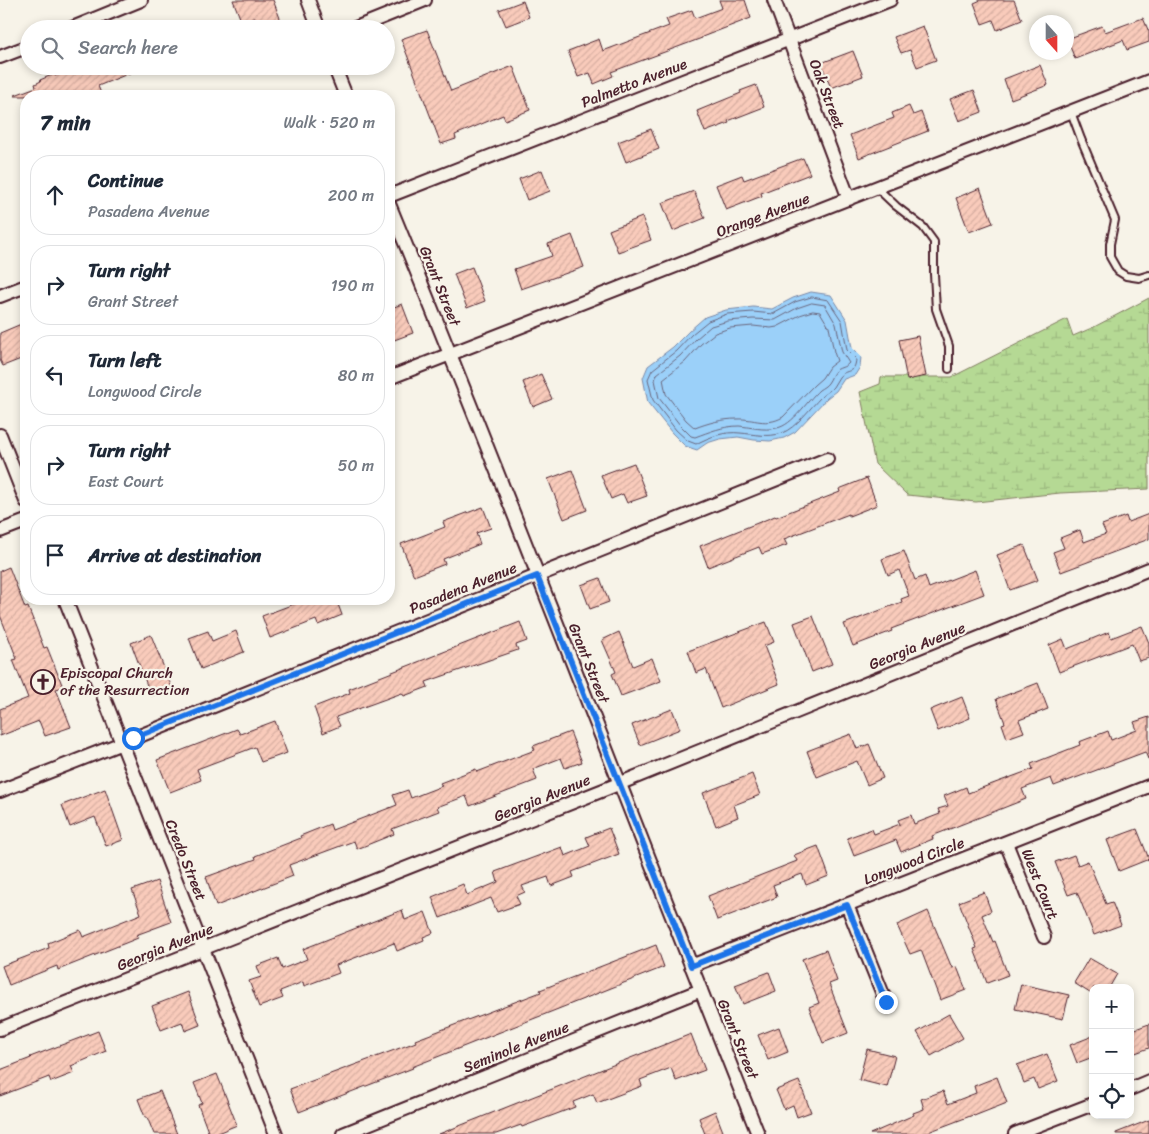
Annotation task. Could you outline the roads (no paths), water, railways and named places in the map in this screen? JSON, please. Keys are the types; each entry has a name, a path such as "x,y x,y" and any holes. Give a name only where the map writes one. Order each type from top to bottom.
{"street":[{"path":"92,20 141,0"},
{"path":"308,0 316,20"},
{"path":"376,20 426,0"},
{"name":"Oak Street","path":"774,0 849,199"},
{"name":"Palmetto Avenue","path":"395,194 890,0"},
{"path":"0,58 20,50"},
{"path":"338,75 344,90"},
{"name":"Orange Avenue","path":"395,376 1149,81"},
{"name":"Grant Street","path":"395,219 451,354 758,1134"},
{"path":"0,296 20,288"},
{"path":"0,435 20,486"},
{"name":"Pasadena Avenue","path":"0,791 827,459"},
{"path":"0,531 20,523"},
{"name":"Georgia Avenue","path":"0,1029 620,784 1149,569"},
{"name":"Credo Street","path":"67,605 276,1134"},
{"name":"Longwood Circle","path":"691,966 1149,786"},
{"name":"West Court","path":"1006,842 1044,937"},
{"path":"847,905 886,1002"},
{"name":"Seminole Avenue","path":"343,1134 700,990"},
{"path":"1134,1087 1149,1081"},
{"path":"1015,1134 1089,1106"}],"lane":[{"path":"1071,112 1116,220 1110,244 1110,257 1118,271 1126,276 1139,278 1149,275"},
{"path":"877,188 923,227 934,242 936,309 949,346 949,369"}],"water":[{"path":"811,292 831,295 847,320 852,348 861,357 860,367 855,375 844,379 836,391 795,432 784,438 770,441 738,437 720,439 707,443 697,450 685,446 648,403 643,378 648,366 673,347 705,317 726,310 753,307 772,309 793,298"}],"place":[{"name":"Episcopal Church of the Resurrection","path":"43,682"}]}
